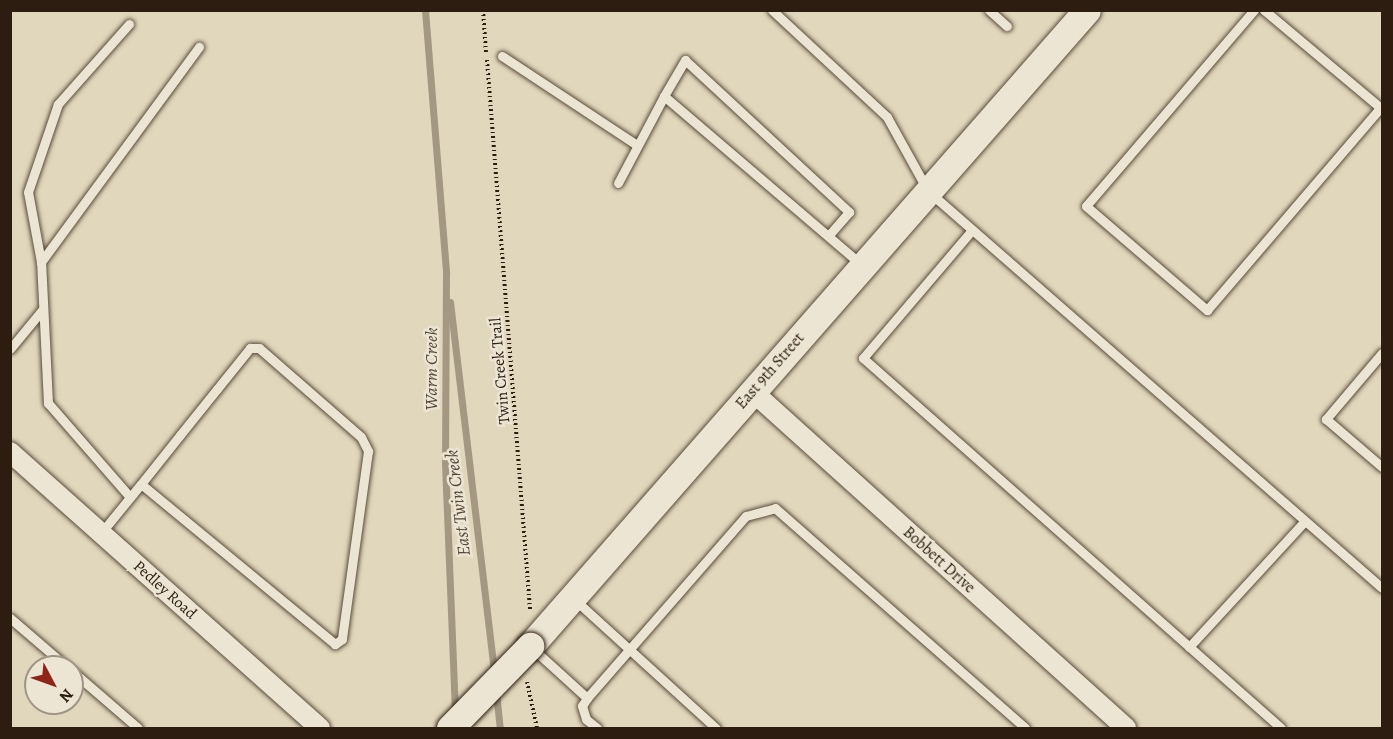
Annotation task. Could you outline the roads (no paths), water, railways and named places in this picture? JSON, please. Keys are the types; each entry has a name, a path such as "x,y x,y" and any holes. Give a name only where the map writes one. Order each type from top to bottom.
{"street":[{"name":"East 9th Street","path":"450,729 530,646 1086,10"},
{"name":"Bobbett Drive","path":"753,392 1126,729"},
{"name":"Pedley Road","path":"10,452 320,729"}],"lane":[{"path":"772,10 886,117 928,191 1383,588"},
{"path":"989,10 1007,26"},
{"path":"1254,10 1086,206 1207,310 1382,108 1264,10"},
{"path":"129,24 58,104 28,192 41,262 48,403 130,497"},
{"path":"41,262 199,46"},
{"path":"502,56 637,145"},
{"path":"618,183 685,60 849,212 829,235"},
{"path":"664,96 863,265"},
{"path":"972,230 863,358 1281,729"},
{"path":"10,349 43,309"},
{"path":"101,533 250,348 259,348 361,437 368,451 367,482 345,630 335,644 141,484"},
{"path":"1383,353 1326,419 1383,467"},
{"path":"597,729 586,719 582,706 587,698 746,516 775,508 1025,729"},
{"path":"1189,647 1305,521"},
{"path":"572,597 716,729"},
{"path":"10,618 53,655"},
{"path":"530,646 587,698"},
{"path":"84,682 138,729"}],"waterway":[{"name":"Warm Creek","path":"425,10 446,273 445,463 455,711"},
{"name":"East Twin Creek","path":"450,302 494,672"},
{"name":"East Twin Creek","path":"496,692 500,728"}]}
